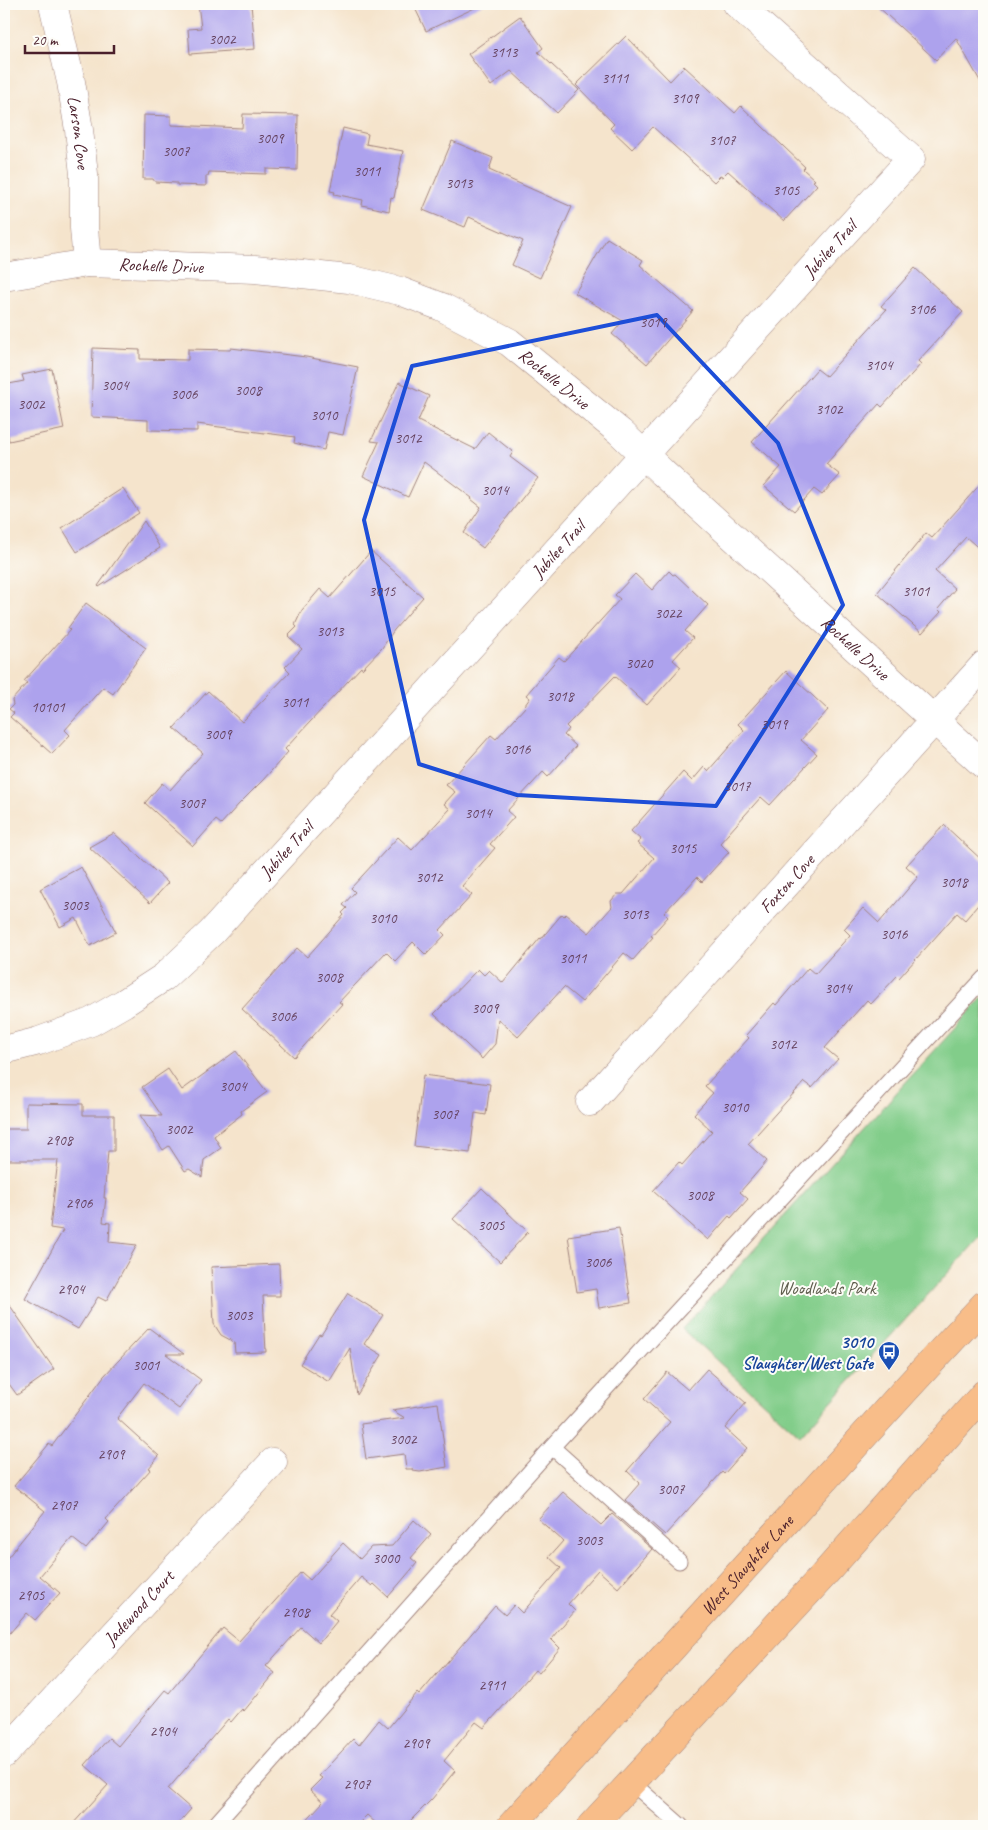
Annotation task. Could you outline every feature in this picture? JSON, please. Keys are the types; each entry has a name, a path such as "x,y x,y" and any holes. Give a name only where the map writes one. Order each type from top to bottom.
{"main road":[{"name":"West Slaughter Lane","path":"511,1826 984,1305"},
{"path":"591,1826 821,1578 984,1394"}],"street":[{"name":"Larson Cove","path":"53,4 71,82 79,130 84,174 84,228 87,263"},
{"name":"Jubilee Trail","path":"4,1050 39,1041 91,1022 164,977 212,932 911,159 737,4"},
{"name":"Rochelle Drive","path":"4,277 87,263 255,269 349,280 400,291 442,307 509,342 620,432 984,765"},
{"name":"Foxton Cove","path":"590,1102 984,665"},
{"name":"Jadewood Court","path":"4,1754 273,1462"}],"lane":[{"path":"214,1826 552,1447 984,978"},
{"path":"552,1447 679,1561"},
{"path":"631,1782 681,1826"}],"highlighted area":[{"path":"657,315 778,443 843,605 716,806 517,795 419,764 364,520 412,366"}],"green space":[{"name":"Woodlands Park","path":"984,996 984,1233 800,1436 682,1329"}],"building":[{"path":"198,4 251,4 255,49 190,54 188,29 201,28"},
{"path":"413,4 483,4 426,31"},
{"path":"875,4 977,4 984,10 984,88 956,38 936,60"},
{"path":"520,16 543,48 538,52 579,90 557,113 511,71 491,86 468,54"},
{"path":"626,36 670,81 684,66 735,113 741,106 805,167 803,169 815,180 813,181 817,185 784,221 728,171 714,182 653,127 632,149 610,128 614,124 576,85"},
{"path":"243,114 298,115 297,170 266,169 266,174 209,172 208,176 206,176 206,186 177,185 177,183 155,182 153,179 143,179 144,115 171,116 171,125 242,128"},
{"path":"343,128 368,134 366,144 403,151 394,198 391,197 389,211 362,205 363,200 334,194 335,192 330,191"},
{"path":"452,141 493,158 489,170 572,207 540,278 512,265 523,241 469,217 465,227 423,210"},
{"path":"607,238 643,260 640,265 693,311 647,364 612,334 623,321 575,293"},
{"path":"915,268 963,312 918,361 921,364 882,407 879,404 826,464 840,475 822,495 814,489 794,511 764,486 781,467 752,442 817,369 826,376 886,310 881,306"},
{"path":"93,348 140,350 140,359 188,360 188,349 230,350 231,348 306,357 358,367 343,435 328,432 324,450 294,443 295,437 197,424 197,431 148,430 148,420 91,417"},
{"path":"52,369 64,429 9,441 4,415 4,385 24,381 22,375"},
{"path":"399,382 429,396 418,421 475,449 488,432 513,452 510,457 538,478 483,548 464,533 481,507 424,462 408,497 363,476 379,442 371,441"},
{"path":"984,480 984,553 966,537 935,571 955,589 938,609 941,612 922,633 877,593 926,533 932,538"},
{"path":"123,488 139,513 77,552 62,528"},
{"path":"144,521 160,548 99,587 98,586"},
{"path":"371,551 423,597 394,630 382,648 362,669 361,667 285,749 288,752 263,780 221,824 216,820 193,846 145,803 162,783 170,790 203,753 174,728 208,691 242,722 290,672 285,667 302,649 288,636 297,627 295,625 302,610 320,589 330,598"},
{"path":"669,571 673,575 675,574 708,605 685,631 693,638 673,660 681,667 647,705 615,676 566,726 569,729 564,735 576,746 548,777 543,772 507,811 514,817 490,844 495,848 462,886 472,895 440,930 445,935 426,955 413,942 395,961 386,952 339,1002 342,1004 294,1057 242,1009 297,948 307,957 344,915 342,913 347,908 343,905 355,892 351,888 398,837 412,850 450,809 444,804 455,792 446,785 491,735 496,739 526,706 530,698 526,695 559,657 564,661 620,599 615,595 635,574 652,590"},
{"path":"86,603 146,648 113,694 103,687 65,730 70,735 52,754 10,717 14,713 9,709 13,705 12,700 27,683 24,681 70,630 68,628"},
{"path":"786,671 828,710 801,740 817,754 770,805 761,797 720,843 729,852 702,882 697,877 664,913 668,917 633,960 624,953 582,1002 564,987 518,1037 498,1019 495,1044 482,1059 434,1014 478,969 484,975 489,970 503,983 562,914 564,916 566,914 589,933 612,907 611,901 617,894 623,894 654,858 637,843 641,840 631,831 683,772 692,781 704,767 708,771 744,730 738,724"},
{"path":"944,825 984,862 984,898 965,920 957,913 899,978 897,976 871,1004 867,1000 825,1048 838,1059 812,1088 804,1082 748,1144 767,1161 740,1192 748,1199 731,1218 729,1216 708,1240 653,1191 679,1162 682,1165 712,1131 694,1114 713,1093 705,1086 749,1038 746,1035 774,1003 776,1005 808,968 815,974 850,935 844,929 863,908 879,923 918,877 906,866"},
{"path":"114,833 168,883 150,903 89,847"},
{"path":"81,867 116,932 90,946 76,918 60,927 40,889"},
{"path":"236,1051 267,1092 241,1111 242,1114 214,1136 221,1148 204,1160 202,1177 189,1169 185,1171 169,1146 163,1150 140,1115 162,1116 142,1087 168,1069 182,1090"},
{"path":"423,1075 490,1084 486,1115 475,1113 470,1153 414,1146"},
{"path":"26,1103 83,1104 83,1115 114,1115 114,1151 108,1151 103,1222 110,1223 109,1242 137,1245 106,1301 98,1297 78,1329 25,1299 63,1230 50,1228 58,1160 5,1160 5,1129 26,1129"},
{"path":"482,1188 528,1232 500,1262 453,1219"},
{"path":"619,1228 631,1303 599,1308 596,1289 577,1292 568,1236"},
{"path":"279,1264 280,1296 263,1296 266,1352 235,1353 234,1342 221,1335 214,1324 211,1267"},
{"path":"348,1293 383,1315 364,1344 382,1355 357,1395 350,1348 329,1382 300,1364"},
{"path":"4,1297 54,1369 17,1395 4,1377"},
{"path":"149,1328 184,1354 166,1354 201,1380 179,1409 144,1383 117,1418 159,1456 149,1468 151,1469 106,1519 109,1522 86,1549 72,1538 40,1576 60,1593 35,1620 27,1613 4,1640 4,1562 45,1511 14,1486 49,1444 52,1446 104,1376"},
{"path":"707,1369 746,1403 725,1428 747,1448 724,1474 722,1472 665,1535 625,1500 640,1483 627,1471 670,1422 644,1399 667,1372 688,1390"},
{"path":"438,1403 447,1467 420,1472 406,1469 404,1454 366,1459 361,1424 405,1418 392,1410"},
{"path":"563,1492 601,1525 612,1514 652,1549 618,1588 598,1570 568,1604 575,1611 551,1639 560,1648 539,1673 535,1670 484,1728 476,1722 444,1761 455,1771 432,1799 405,1826 379,1826 367,1815 356,1826 301,1826 323,1802 310,1790 322,1778 319,1776 353,1739 359,1745 379,1720 388,1728 417,1693 419,1695 495,1606 505,1615 514,1605 522,1613 561,1568 549,1557 563,1541 538,1519"},
{"path":"414,1520 431,1535 411,1558 417,1563 388,1597 374,1584 372,1586 361,1577 329,1614 337,1621 319,1643 301,1627 266,1666 275,1673 244,1711 242,1709 231,1722 228,1719 168,1789 191,1809 176,1826 71,1826 108,1785 85,1765 109,1738 118,1746 165,1690 169,1693 223,1628 239,1641 301,1572 310,1580 343,1543 360,1559 371,1547 392,1546"}],"place":[{"name":"3010 Slaughter/West Gate","path":"889,1371"}]}
